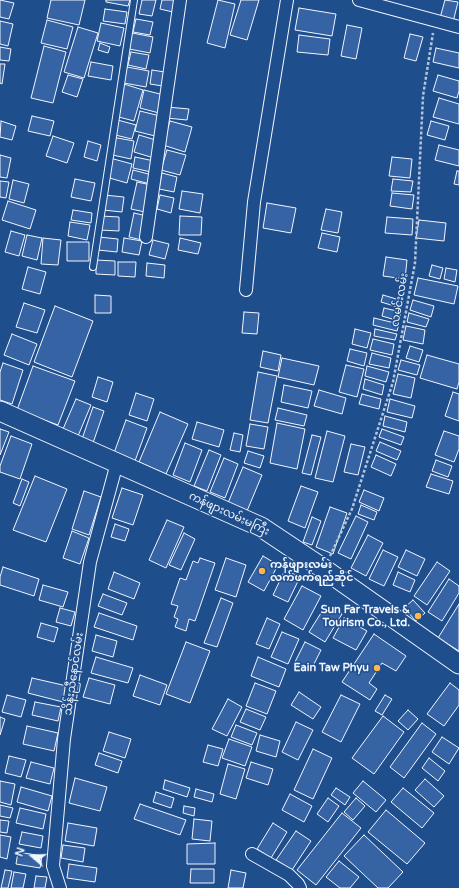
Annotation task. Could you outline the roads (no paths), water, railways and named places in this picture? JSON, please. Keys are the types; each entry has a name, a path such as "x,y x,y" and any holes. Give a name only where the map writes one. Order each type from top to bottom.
{"main road":[{"name":"ကန်ဖျားလမ်းမကြီး","path":"0,411 261,527 324,569 459,664"}],"street":[{"path":"146,237 180,0"},
{"path":"246,290 254,202 287,0"},
{"path":"359,0 459,27"},
{"name":"သိန်းညီနောင်လမ်း","path":"60,888 53,866 64,739 90,562 117,463"},
{"path":"252,854 289,875 300,888"}],"lane":[{"path":"93,267 134,0"}],"place":[{"name":"ကန်ဖျားလမ်း လက်ဖက်ရည်ဆိုင်","path":"262,571"},
{"name":"Sun Far Travels & Tourism Co., Ltd.","path":"418,616"},
{"name":"Eain Taw Phyu","path":"377,668"}]}
